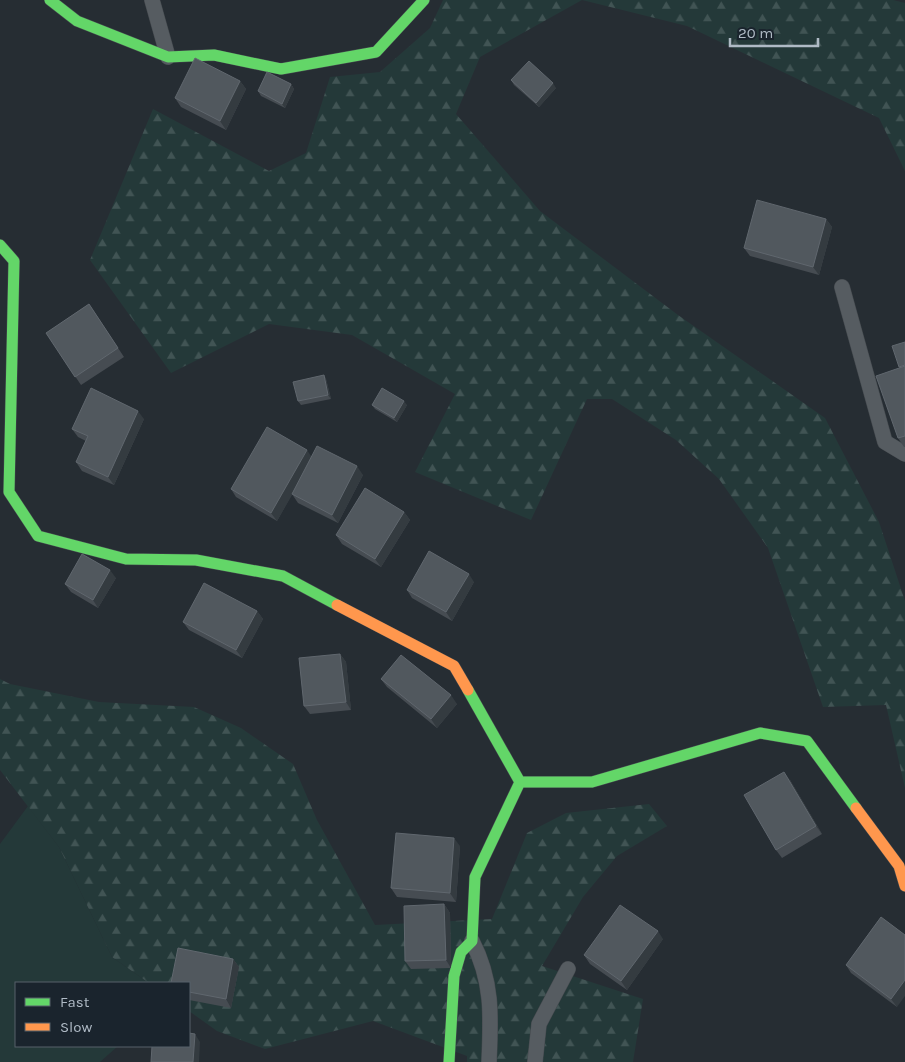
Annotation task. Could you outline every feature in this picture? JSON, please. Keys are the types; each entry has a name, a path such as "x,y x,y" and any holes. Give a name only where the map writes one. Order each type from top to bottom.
{"street":[{"path":"50,0 77,21 168,57 214,55 281,69 376,52 424,0"},
{"path":"0,245 14,261 10,492 38,536 126,559 196,560 283,576 454,666 520,782"},
{"path":"520,782 592,782 760,732 807,741 899,866 905,886"},
{"path":"449,1062 454,976 461,952 472,941 475,877 520,782"}],"lane":[{"path":"152,0 168,57"},
{"path":"842,287 885,442 905,454"},
{"path":"472,941 484,963 490,1006 489,1062"},
{"path":"535,1062 539,1024 568,969"}],"green space":[{"path":"443,0 582,0 480,57 456,114 540,211 678,315 825,418 879,522 905,601 905,788 886,705 823,707 768,548 719,479 676,440 612,399 587,399 531,520 415,472 455,394 352,335 269,324 171,373 90,260 153,109 269,171 306,153 330,77 380,72 430,28"},
{"path":"582,0 893,0 905,3 905,171 879,118 687,26"},
{"path":"0,679 10,684 99,702 194,707 241,728 293,764 317,820 375,925 492,919 527,833 566,813 649,804 667,826 617,856 583,897 542,966 643,999 633,1062 467,1062 467,1056 373,1021 265,1049 217,1031 190,1012 190,982 148,982 112,957 59,847 0,770"},
{"path":"28,806 59,847 112,957 148,982 15,982 15,1047 117,1047 100,1062 0,1062 0,844"}],"building":[{"path":"195,58 240,81 220,121 175,98"},
{"path":"529,61 553,83 536,103 511,80"},
{"path":"267,72 291,84 282,104 258,91"},
{"path":"757,200 826,219 813,267 744,248"},
{"path":"89,304 118,348 75,377 46,333"},
{"path":"905,342 905,365 899,367 892,346"},
{"path":"905,366 905,436 898,438 876,376"},
{"path":"324,375 328,395 298,401 293,382"},
{"path":"91,388 138,411 108,477 76,462 88,436 72,429"},
{"path":"382,388 404,401 394,418 372,405"},
{"path":"267,427 307,450 271,513 231,489"},
{"path":"317,446 357,466 332,515 292,494"},
{"path":"365,488 404,512 375,559 336,535"},
{"path":"429,551 469,574 446,612 407,590"},
{"path":"82,554 110,570 93,600 65,584"},
{"path":"204,583 257,611 236,650 183,622"},
{"path":"340,654 346,702 304,706 299,658"},
{"path":"401,655 451,695 431,719 381,679"},
{"path":"784,772 816,826 776,850 744,795"},
{"path":"396,833 454,838 450,893 391,888"},
{"path":"444,904 446,960 405,961 404,906"},
{"path":"620,905 658,931 621,981 584,955"},
{"path":"881,917 905,935 905,980 891,999 846,965"},
{"path":"178,948 233,959 226,999 190,992 190,982 171,982"},
{"path":"190,1033 195,1034 193,1062 151,1062 152,1047 190,1047"}],"traffic: fast":[{"path":"50,0 77,21 168,57 214,55 281,69 376,52 424,0"},
{"path":"0,245 14,261 9,492 38,536 126,559 196,560 283,576 337,605"},
{"path":"468,690 520,782 592,782 760,733 807,741 856,808"},
{"path":"449,1062 454,976 461,952 472,941 475,877 520,782"}],"traffic: slow":[{"path":"337,605 454,666 468,690"},
{"path":"856,808 899,866 905,886"}]}
